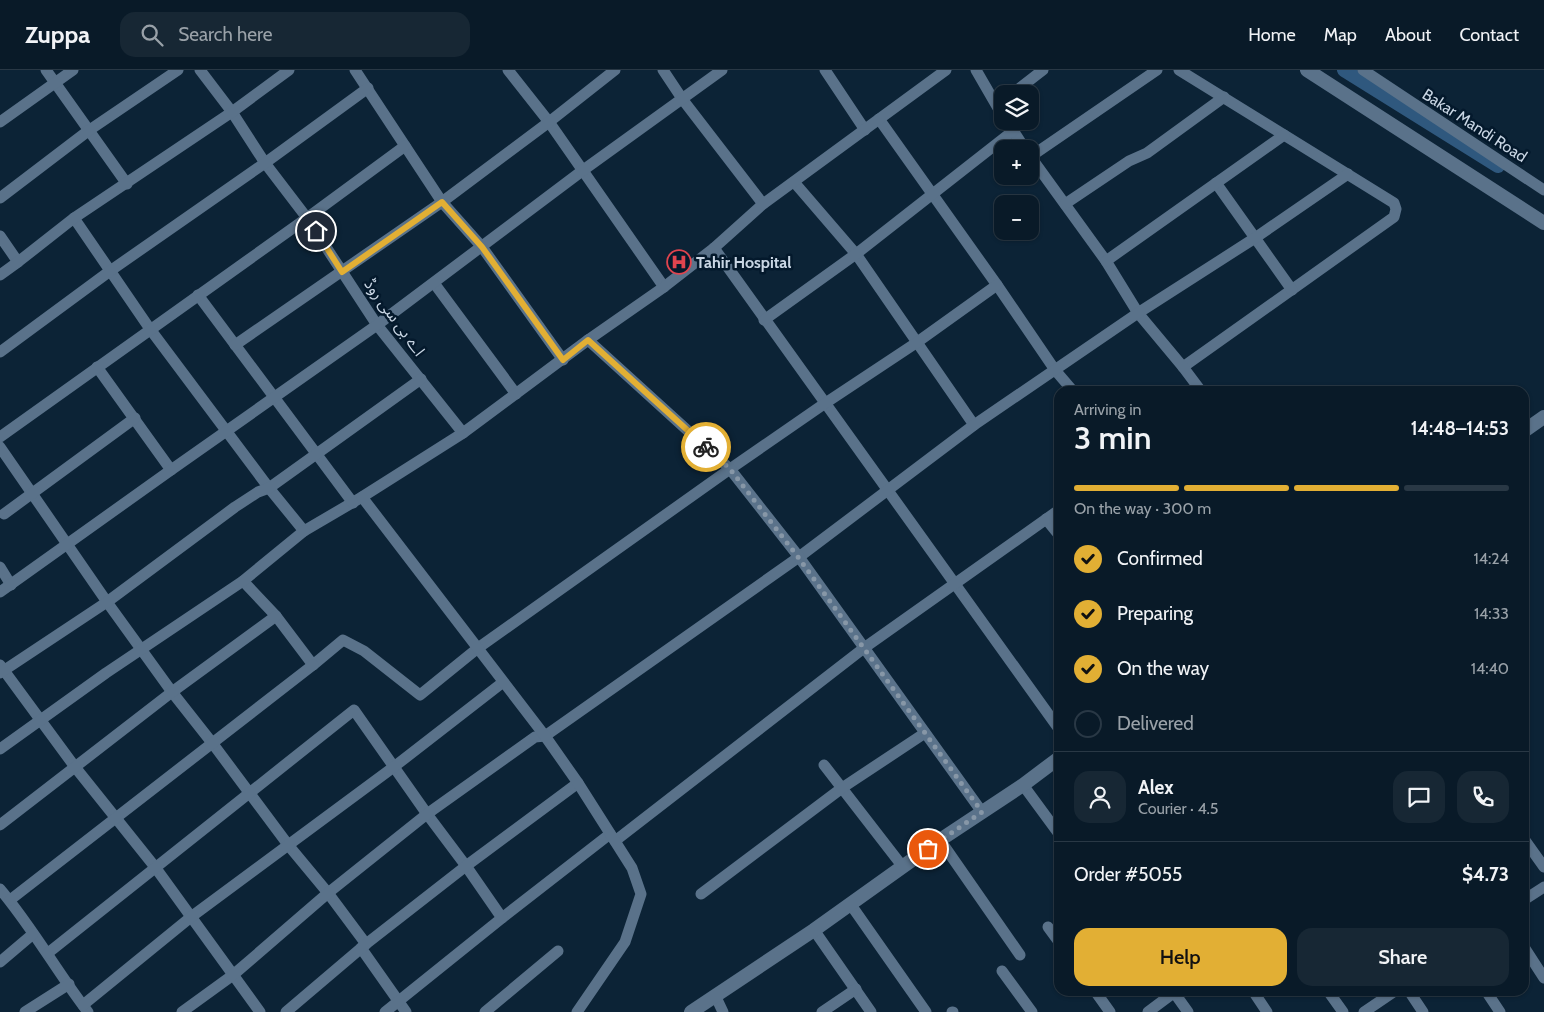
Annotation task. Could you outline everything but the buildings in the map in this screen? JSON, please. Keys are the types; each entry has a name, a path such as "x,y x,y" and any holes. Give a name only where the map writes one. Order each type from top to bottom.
{"street":[{"path":"46,70 127,184"},
{"path":"0,122 73,70"},
{"path":"0,198 88,131 178,70"},
{"name":"اے بی سی روڈ","path":"200,70 307,218 377,325 463,433"},
{"path":"0,275 74,218 232,112 289,70"},
{"path":"355,70 442,202 482,247 563,360"},
{"path":"508,70 549,122 664,286"},
{"path":"235,345 442,202 615,70"},
{"path":"663,70 683,100 763,204"},
{"path":"0,592 377,325 582,171 683,100 722,70"},
{"path":"824,70 865,130"},
{"path":"0,749 243,581 304,532 463,433 664,286 714,248 763,204 946,70"},
{"path":"976,70 994,97"},
{"path":"1024,85 1043,70"},
{"path":"1039,151 1157,70"},
{"path":"1179,70 1394,203 1396,209 1394,217 1183,367"},
{"path":"1307,70 1544,224"},
{"name":"Bakar Mandi Road","path":"1363,70 1544,190"},
{"path":"0,352 110,271 266,163 368,88"},
{"path":"1065,204 1129,161 1147,153 1224,97"},
{"path":"879,119 1055,370 1069,386"},
{"path":"764,320 856,254 932,194 1005,130"},
{"path":"1106,262 1284,135"},
{"path":"0,437 307,218 404,146"},
{"path":"1039,169 1106,262 1138,313 1197,386"},
{"path":"182,1012 233,975 328,893 428,814 535,737 545,736 798,557 974,425 1138,313 1256,238 1348,174"},
{"path":"794,182 856,254 974,425"},
{"path":"1216,183 1292,290"},
{"path":"74,218 150,329 304,532"},
{"path":"0,236 18,262"},
{"path":"714,248 824,404 1054,722"},
{"path":"434,283 516,394"},
{"path":"10,900 213,744 343,640 364,651 420,695 478,648 730,469 916,343 997,285"},
{"path":"198,295 317,454 358,500 478,648 502,682 545,736 578,783 632,868 641,894 625,942 577,1012"},
{"path":"588,340 730,469 798,557 982,812"},
{"path":"97,368 171,470"},
{"path":"260,1012 155,867 75,767 1,669 107,602 235,507 258,492 269,488 421,379"},
{"path":"1529,428 1544,417"},
{"path":"4,514 134,418"},
{"path":"0,447 141,650 289,846 328,893 406,1012"},
{"path":"385,1012 502,918 612,838 864,648 1054,513"},
{"path":"1046,519 1054,529"},
{"path":"0,567 11,585"},
{"path":"243,581 276,616 313,665"},
{"path":"0,824 172,692 276,616"},
{"path":"0,890 10,900 86,1009 191,917 395,766 502,682"},
{"path":"48,953 354,710 502,918"},
{"path":"701,894 842,788 925,734"},
{"path":"691,1012 814,930 1054,762"},
{"path":"824,765 904,866"},
{"path":"286,1012 363,946 466,866 578,783"},
{"path":"1023,785 1054,827"},
{"path":"940,840 1020,955"},
{"path":"1529,845 1544,867"},
{"path":"1529,896 1544,886"},
{"path":"851,904 926,1012"},
{"path":"1048,927 1054,935"},
{"path":"814,930 871,1012"},
{"path":"0,962 33,934"},
{"path":"485,1012 558,951"},
{"path":"1529,955 1544,978"},
{"path":"1002,971 1032,1012"},
{"path":"25,1012 69,984"},
{"path":"822,1012 856,989"},
{"path":"715,995 724,1012"},
{"path":"1099,996 1110,1012"},
{"path":"1148,1012 1170,996"},
{"path":"1178,996 1188,1012"},
{"path":"1256,996 1267,1012"},
{"path":"1331,996 1342,1012"},
{"path":"1364,1012 1388,996"},
{"path":"1412,996 1422,1012"},
{"path":"1489,996 1500,1012"}],"waterway":[{"path":"1344,70 1498,166"}],"way so far":[{"path":"706,447 730,469 798,557 982,812 928,849"}],"place":[{"name":"Tahir Hospital","path":"679,262"}],"route":[{"path":"316,231 342,272 442,202 482,247 563,360 588,340 706,447"}]}
